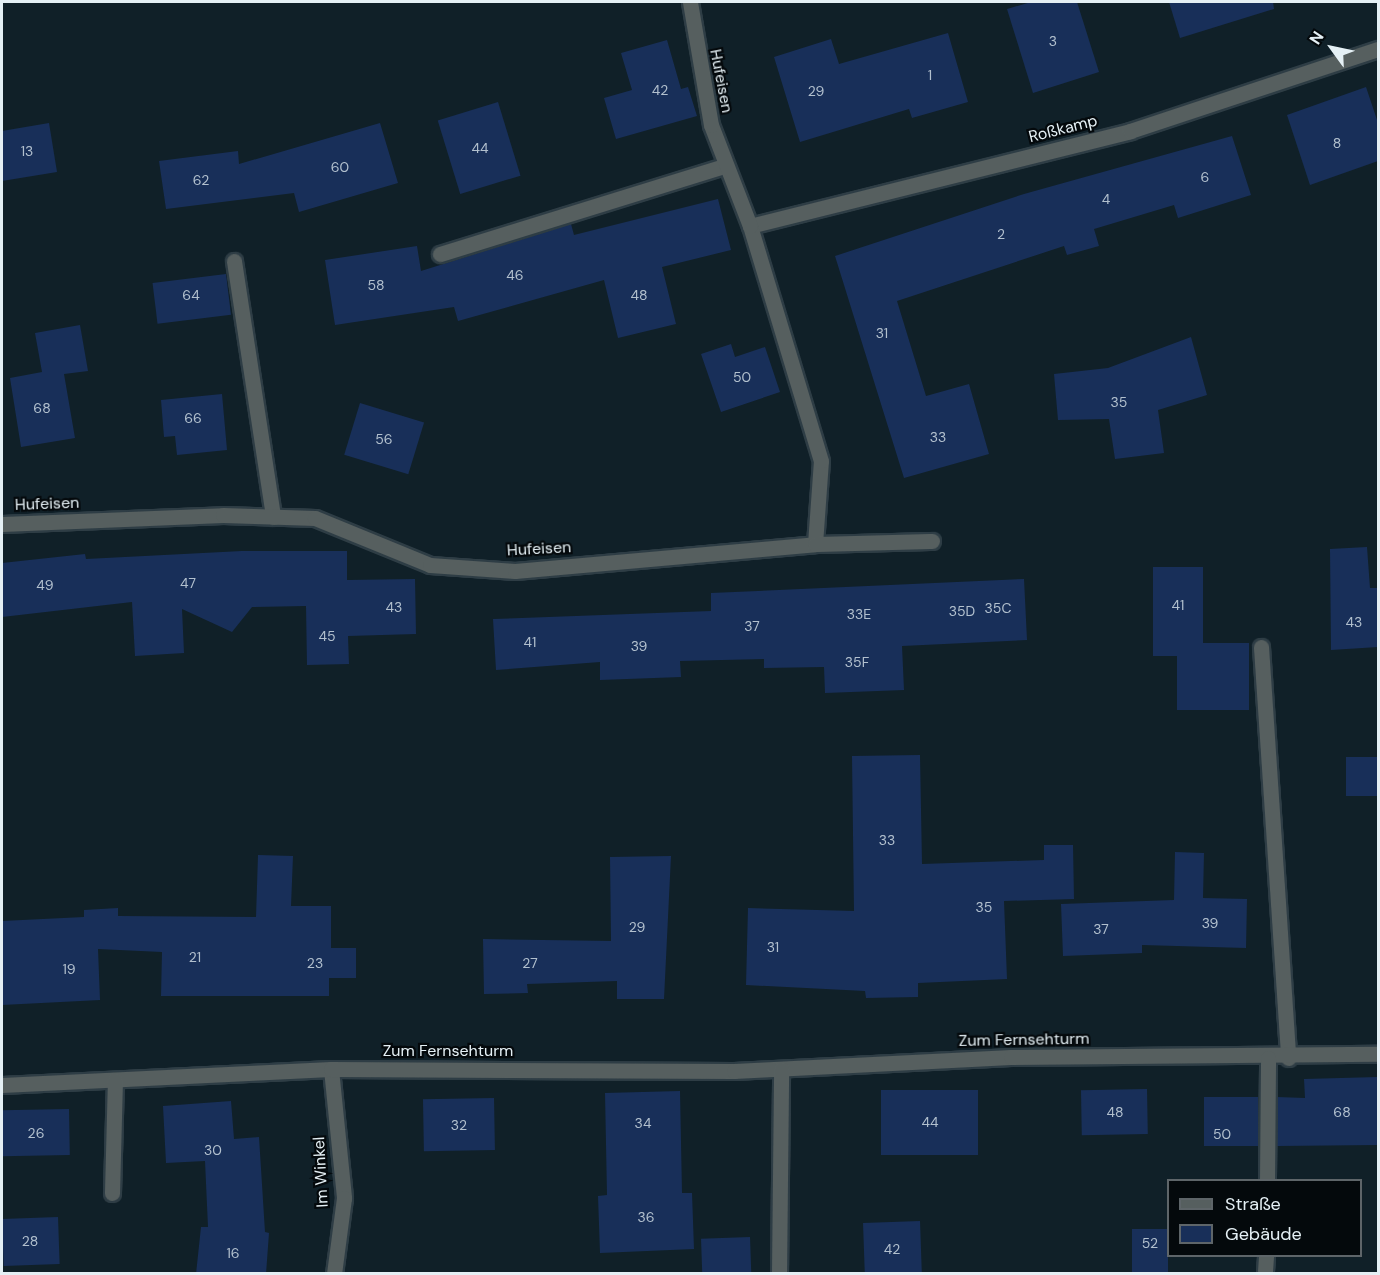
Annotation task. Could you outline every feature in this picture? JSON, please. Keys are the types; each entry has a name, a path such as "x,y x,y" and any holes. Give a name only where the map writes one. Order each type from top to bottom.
{"street":[{"name":"Hufeisen","path":"690,2 711,125 724,166 750,226 821,461 815,544"},
{"name":"Roßkamp","path":"750,226 1130,131 1378,49"},
{"path":"440,254 724,166"},
{"path":"234,261 273,517"},
{"name":"Hufeisen","path":"2,524 273,517 315,518 430,565 515,571 815,544 932,540"},
{"path":"1261,647 1288,1058"},
{"name":"Zum Fernsehturm","path":"2,1085 331,1069 781,1068 1011,1057 1288,1058 1378,1054"},
{"path":"1267,1179 1268,1058"},
{"path":"779,1274 781,1068"},
{"name":"Im Winkel","path":"331,1069 344,1198 334,1274"},
{"path":"112,1192 115,1080"},
{"path":"1265,1271 1266,1257"}],"building":[{"path":"1031,2 1077,2 1099,72 1033,93 1007,9"},
{"path":"1169,2 1273,2 1274,9 1180,38"},
{"path":"948,33 968,102 912,118 909,109 800,142 774,57 831,39 839,64"},
{"path":"667,40 681,89 688,87 697,116 616,139 604,98 632,90 621,53"},
{"path":"1366,87 1378,123 1378,161 1310,185 1287,115"},
{"path":"498,102 521,176 460,194 438,120"},
{"path":"49,123 57,172 2,181 2,131"},
{"path":"380,123 398,183 299,212 294,193 166,209 159,161 238,151 239,164"},
{"path":"1232,136 1251,195 1178,218 1174,205 1094,229 1099,246 1067,255 1064,246 897,301 926,396 969,384 989,454 904,478 835,256 1024,194"},
{"path":"718,199 731,250 662,267 676,324 618,338 604,280 458,321 454,307 335,325 325,260 417,246 421,271 571,224 574,235"},
{"path":"226,274 231,315 158,324 153,283"},
{"path":"80,325 88,371 64,374 75,438 21,447 10,378 42,372 35,333"},
{"path":"1191,337 1207,395 1158,410 1164,453 1115,459 1109,419 1058,420 1054,374 1108,368"},
{"path":"731,344 735,357 765,347 780,392 721,412 701,354"},
{"path":"222,394 227,450 177,455 175,436 164,437 161,400"},
{"path":"360,403 424,423 408,474 344,455"},
{"path":"1367,547 1370,588 1378,588 1378,647 1331,650 1330,549"},
{"path":"242,551 347,551 347,580 415,579 416,634 348,636 349,664 307,665 306,606 252,607 232,632 182,609 184,653 135,656 132,602 2,617 2,563 85,554 86,559"},
{"path":"1153,567 1203,567 1203,643 1249,643 1249,710 1177,710 1177,656 1153,656"},
{"path":"1024,579 1027,640 902,646 904,690 825,693 824,667 764,668 764,659 680,661 681,677 600,680 600,662 496,670 493,619 711,611 711,593"},
{"path":"920,755 922,864 1044,860 1044,845 1073,845 1074,899 1004,901 1007,979 918,983 918,997 866,998 865,991 746,985 748,908 854,911 852,756"},
{"path":"1346,757 1378,757 1378,796 1346,796"},
{"path":"1175,852 1204,853 1203,898 1247,899 1246,948 1142,945 1142,953 1063,956 1061,904 1174,900"},
{"path":"258,855 293,856 291,906 331,906 331,948 356,948 356,978 329,978 329,996 161,996 162,952 98,949 100,1000 2,1005 2,921 84,917 84,910 118,908 118,916 256,917"},
{"path":"671,856 664,999 617,999 617,981 527,984 528,993 484,994 483,939 611,941 610,857"},
{"path":"1378,1077 1378,1145 1277,1146 1277,1097 1305,1098 1304,1079"},
{"path":"1147,1089 1148,1134 1082,1135 1081,1090"},
{"path":"881,1090 978,1090 978,1155 881,1155"},
{"path":"680,1091 682,1193 692,1193 694,1249 600,1253 598,1196 607,1195 605,1093"},
{"path":"1204,1097 1258,1097 1258,1146 1204,1146"},
{"path":"494,1098 495,1150 424,1151 423,1099"},
{"path":"231,1101 234,1139 259,1137 265,1232 269,1233 266,1274 196,1274 201,1227 208,1227 205,1161 166,1163 163,1106"},
{"path":"69,1109 70,1155 3,1156 2,1110"},
{"path":"58,1217 60,1264 4,1266 2,1219"},
{"path":"920,1221 922,1274 865,1274 863,1223"},
{"path":"1132,1229 1167,1229 1168,1274 1132,1274"},
{"path":"750,1237 751,1274 702,1274 701,1239"}]}
